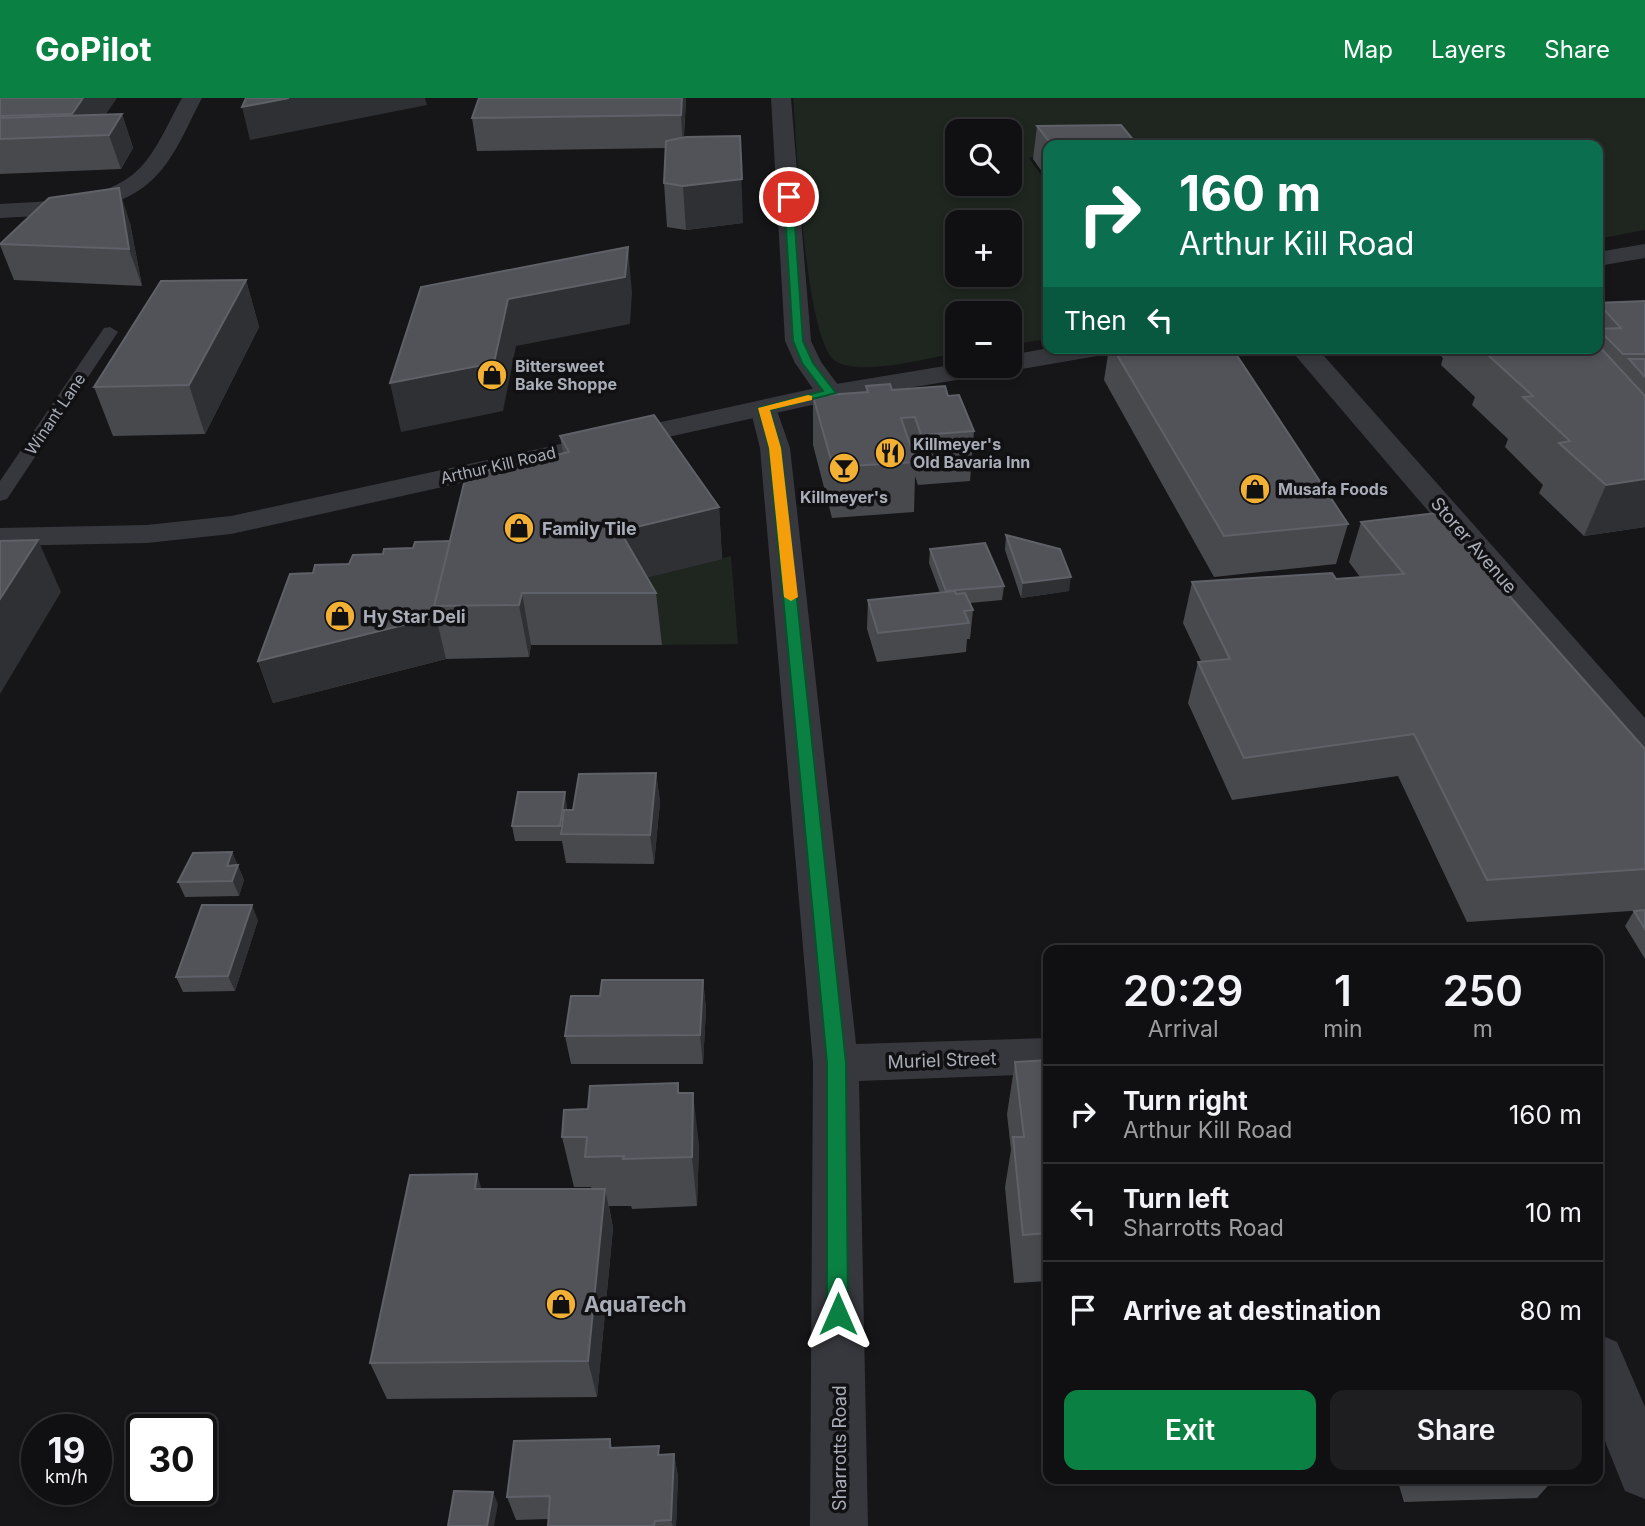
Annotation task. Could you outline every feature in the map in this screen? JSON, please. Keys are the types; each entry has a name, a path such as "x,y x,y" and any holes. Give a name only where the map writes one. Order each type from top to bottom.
{"street":[{"path":"0,211 62,206 92,200 138,182 148,172 192,98"},
{"path":"781,98 798,341 808,363 830,393"},
{"path":"1603,258 1645,251"},
{"path":"1022,361 1062,354"},
{"name":"Storer Avenue","path":"1307,354 1645,741"},
{"name":"Arthur Kill Road","path":"0,537 146,534 231,525 830,393 945,374"},
{"name":"Sharrotts Road","path":"764,408 775,448 836,1063 839,1526"},
{"name":"Muriel Street","path":"836,1063 1043,1056"},
{"path":"1603,1372 1645,1471"}],"lane":[{"name":"Winant Lane","path":"0,495 110,332"}],"shaded area":[{"path":"793,98 1645,98 1645,230 1603,238 1603,140 1043,140 1043,150 1037,156 1029,158 1043,178 1043,340 1022,343 1022,301 945,301 945,355 896,365 849,366 837,362 826,348 817,320 804,240"},
{"path":"731,556 738,644 662,645 626,583"}],"building":[{"path":"0,98 83,98 72,114 0,116"},
{"path":"246,98 289,98 242,107"},
{"path":"479,98 682,98 681,115 472,118"},
{"path":"122,114 109,135 0,139 0,118"},
{"path":"1121,125 1133,140 1048,140 1037,126"},
{"path":"740,136 742,179 683,186 664,183 666,141 686,137"},
{"path":"119,188 129,249 0,244 49,198"},
{"path":"628,247 625,277 508,299 494,363 390,383 421,287"},
{"path":"246,280 189,385 94,387 161,281"},
{"path":"1645,301 1645,354 1623,354 1603,334 1603,329 1621,328 1603,308 1603,303"},
{"path":"1603,350 1645,396 1645,479 1606,485 1559,443 1570,441 1523,397 1533,396 1489,356 1603,354"},
{"path":"1117,354 1236,354 1348,524 1224,536"},
{"path":"1629,359 1645,359 1645,377"},
{"path":"890,384 892,390 945,386 948,396 959,395 974,431 921,435 915,417 901,418 916,462 833,467 813,396 868,392 866,386"},
{"path":"654,415 719,507 620,531 656,593 522,593 519,605 434,606 466,475 569,452 560,436"},
{"path":"1436,513 1645,749 1645,869 1487,880 1414,734 1244,758 1198,662 1230,659 1192,582 1332,573 1336,579 1404,574 1361,522"},
{"path":"1006,535 1060,549 1071,577 1023,583"},
{"path":"38,540 0,599 0,541"},
{"path":"450,541 434,606 436,617 258,661 290,574 313,573 315,565 349,564 353,555 383,554 384,549 413,548 415,542"},
{"path":"985,543 1004,586 946,591 930,549"},
{"path":"955,591 956,594 965,593 973,610 964,611 969,623 878,633 868,600"},
{"path":"656,773 650,835 561,834 564,810 573,810 579,774"},
{"path":"518,792 565,792 560,826 512,826"},
{"path":"232,852 227,866 238,865 232,881 178,882 193,853"},
{"path":"202,905 252,905 228,976 176,977"},
{"path":"1645,910 1645,929 1634,911"},
{"path":"602,980 703,980 700,1035 565,1036 571,996 600,996"},
{"path":"1043,1060 1043,1233 1023,1235 1013,1137 1024,1137 1015,1062"},
{"path":"678,1083 678,1093 693,1093 692,1157 585,1157 587,1137 562,1137 564,1110 588,1109 590,1086"},
{"path":"477,1174 475,1189 605,1189 588,1361 370,1363 410,1175"},
{"path":"610,1439 610,1448 659,1446 658,1455 674,1454 671,1520 655,1521 654,1526 548,1526 550,1496 507,1497 514,1441"},
{"path":"454,1491 493,1492 487,1526 448,1526"}],"slow traffic":[{"path":"791,597 775,448 764,408 808,398"}],"place":[{"name":"Bittersweet Bake Shoppe","path":"492,375"},
{"name":"Killmeyer's Old Bavaria Inn","path":"890,453"},
{"name":"Killmeyer's","path":"844,468"},
{"name":"Musafa Foods","path":"1255,489"},
{"name":"Family Tile","path":"519,528"},
{"name":"Hy Star Deli","path":"340,616"},
{"name":"AquaTech","path":"561,1304"}],"route":[{"path":"789,197 798,341 808,363 830,393 764,408 775,448 836,1063 838,1314"}]}
